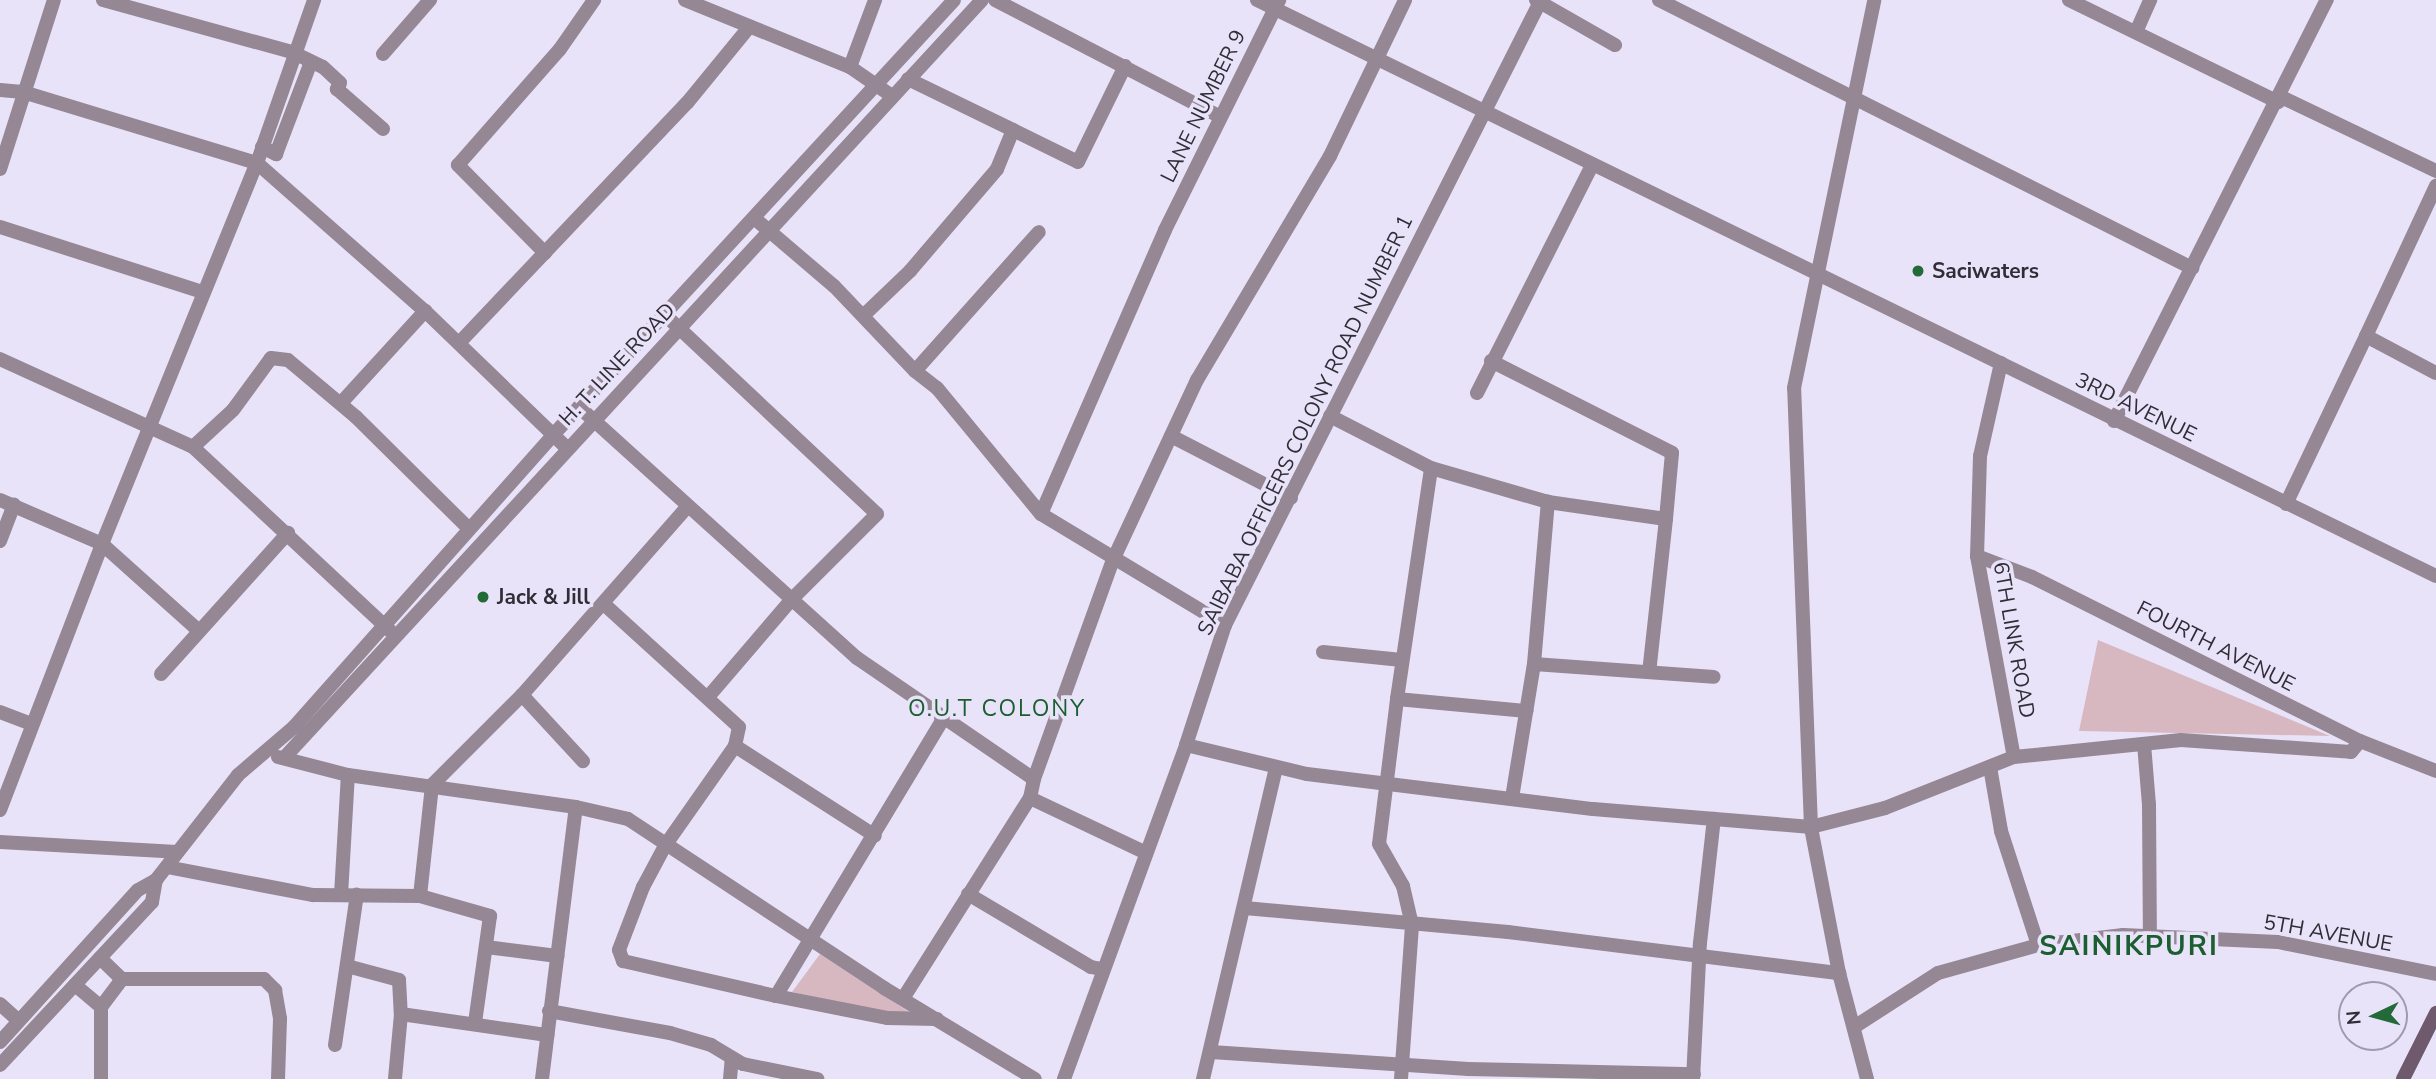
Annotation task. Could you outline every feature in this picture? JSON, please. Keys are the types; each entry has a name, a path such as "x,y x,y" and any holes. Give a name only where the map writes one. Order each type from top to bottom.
{"main road":[{"path":"2403,1079 2436,1013"}],"street":[{"path":"0,169 54,0"},
{"path":"103,0 292,52 340,83 337,89 383,130"},
{"path":"0,810 102,544 257,163 292,52 314,0"},
{"path":"383,54 430,0"},
{"path":"545,253 458,165 560,49 594,0"},
{"path":"685,0 850,67 878,83 892,96"},
{"path":"850,67 875,0"},
{"name":"H. T. LINE ROAD","path":"284,758 390,631 468,529 954,0"},
{"name":"H. T. LINE ROAD","path":"156,880 238,775 266,754 568,448 982,0"},
{"path":"995,0 1221,117"},
{"name":"3RD AVENUE","path":"1257,0 1277,4 1373,59 2436,576"},
{"path":"904,997 1030,799 1034,779 1114,560 1197,380 1330,156 1373,59 1405,0"},
{"path":"1659,0 2192,268"},
{"path":"1867,1079 1839,973 1811,828 1794,388 1874,0"},
{"path":"2069,0 2436,171"},
{"path":"2136,32 2150,0"},
{"path":"2114,421 2327,0"},
{"path":"1539,2 1615,46"},
{"name":"SAIBABA OFFICERS COLONY ROAD NUMBER 1","path":"1063,1079 1144,852 1186,745 1225,625 1539,2"},
{"name":"LANE NUMBER 9","path":"1041,514 1165,230 1277,4"},
{"path":"459,343 687,103 750,26"},
{"path":"262,147 276,154 311,62"},
{"path":"908,79 1078,162 1125,66"},
{"path":"0,90 23,92 257,163 425,311 568,448"},
{"path":"864,315 910,271 997,169 1013,130"},
{"path":"1478,393 1491,361 1592,166"},
{"path":"2286,504 2436,186"},
{"path":"754,218 864,315 915,372 937,388 1041,514 1225,625"},
{"path":"0,227 204,292"},
{"path":"915,372 1040,232"},
{"path":"341,403 425,311"},
{"path":"664,314 877,514 792,599 709,696"},
{"path":"2366,336 2436,373"},
{"path":"193,447 233,410 271,358 298,366 341,403 468,529"},
{"path":"0,359 151,425 193,447 390,631"},
{"path":"1491,361 1672,453 1649,673"},
{"name":"6TH LINK ROAD","path":"2001,363 1980,456 1977,556 2014,757"},
{"path":"579,407 687,507 858,658 943,719 1034,779"},
{"path":"1330,416 1431,468 1548,502 1666,519"},
{"path":"1171,436 1291,498"},
{"path":"1401,1079 1412,925 1403,886 1379,844 1402,660 1431,468"},
{"path":"1512,798 1534,664 1548,502"},
{"path":"0,541 7,503 102,544 200,631"},
{"path":"420,897 432,785 522,695 605,605 687,507"},
{"path":"161,674 288,533"},
{"name":"FOURTH AVENUE","path":"1977,556 2032,577 2360,741 2436,771"},
{"path":"605,605 709,696 739,727 735,746 666,844 638,899 620,950 623,961 887,1018 938,1018"},
{"path":"1324,652 1402,660"},
{"path":"1534,664 1714,677"},
{"path":"522,695 583,761"},
{"path":"1397,699 1525,711"},
{"path":"0,712 32,724"},
{"path":"776,996 809,935 875,836 943,719"},
{"path":"1186,745 1276,767 1386,782 1512,798 1811,828 1885,808 2014,757 2181,740 2328,752 2351,751 2360,741"},
{"path":"2144,744 2149,805 2150,936"},
{"path":"735,746 875,836"},
{"path":"266,754 348,775 576,807 628,819 809,935 884,988 904,997 1035,1079"},
{"path":"1203,1079 1276,767"},
{"path":"1990,767 2001,831 2038,945"},
{"path":"341,895 348,775"},
{"path":"1030,799 1144,852"},
{"path":"542,1079 576,807"},
{"path":"1211,1052 1403,1064 1694,1076 1700,956 1714,819"},
{"path":"0,842 177,852"},
{"path":"167,867 313,895 420,897 490,916 475,1023"},
{"path":"0,1065 152,902 156,880"},
{"path":"0,1042 138,890 156,880"},
{"path":"968,894 1091,967 1101,969"},
{"path":"335,1045 357,895"},
{"path":"1245,908 1839,973"},
{"name":"5TH AVENUE","path":"1854,1027 1938,974 2038,945 2150,936 2278,942 2436,974"},
{"path":"486,947 557,956"},
{"path":"100,958 122,979 264,979 275,990 280,1019 278,1079"},
{"path":"347,966 399,980 401,1014 395,1079"},
{"path":"101,1079 102,1007 122,979"},
{"path":"75,985 102,1007"},
{"path":"0,1004 19,1021"},
{"path":"549,1012 670,1033 711,1045 743,1064 817,1079"},
{"path":"401,1014 547,1035"},
{"path":"730,1079 732,1058"}],"shaded area":[{"path":"2098,640 2330,736 2079,731"},
{"path":"820,954 909,1012 888,1013 792,992"}],"place":[{"name":"Saciwaters","path":"1918,271"},
{"name":"Jack & Jill","path":"483,597"}],"district":[{"name":"O.U.T COLONY","path":"997,709"},
{"name":"SAINIKPURI","path":"2129,946"}]}
